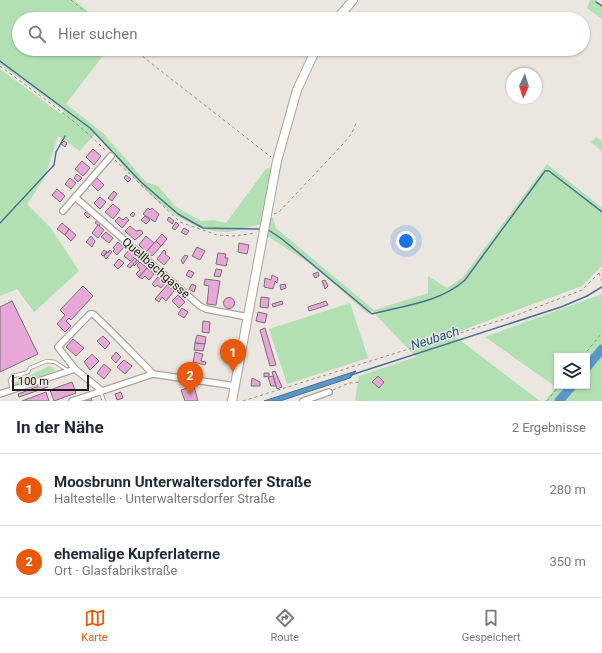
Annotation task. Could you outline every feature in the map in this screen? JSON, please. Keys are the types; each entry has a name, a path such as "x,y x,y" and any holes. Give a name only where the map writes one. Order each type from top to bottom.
{"main road":[{"path":"343,12 353,0"},
{"path":"232,401 277,161 297,90 313,56"}],"street":[{"path":"63,211 111,156"},
{"name":"Quellbachgasse","path":"75,197 200,306 206,309 248,317"},
{"path":"101,390 75,369 58,347 90,314 93,314 153,374"},
{"path":"0,394 67,370 75,369"},
{"path":"72,401 101,390 153,374 236,386"},
{"path":"303,401 329,392"}],"lane":[{"path":"13,390 10,380 13,376 28,372 30,368 47,361 55,362 67,370"},
{"path":"101,390 104,401"}],"path":[{"path":"71,0 86,12"},
{"path":"142,56 277,161"},
{"path":"0,66 91,135 180,222 217,235 265,229"},
{"path":"267,215 279,212 344,143 352,133 356,123"},
{"path":"243,401 514,316 582,290 602,270"},
{"path":"598,273 602,281"},
{"path":"586,353 602,333"},
{"path":"329,392 349,383 361,382"},
{"path":"547,401 557,389"}],"green space":[{"path":"0,0 74,0 89,12 12,12 12,56 103,56 66,104 103,133 146,182 158,186 176,207 201,221 214,220 226,223 266,169 272,167 262,224 229,232 208,230 189,223 171,212 154,198 95,134 80,151 58,136 45,177 27,204 51,228 79,271 34,312 17,289 0,296 0,69 61,114 64,111 0,64"},
{"path":"590,0 596,0 602,5 602,19 587,8"},
{"path":"596,137 602,141 602,152 591,142"},
{"path":"547,164 601,207 602,206 602,266 582,286 452,334 540,401 355,401 359,376 416,357 372,311 367,313 311,264 267,236 270,218 273,218 276,228 374,310 428,293 428,276 447,288 463,277"},
{"path":"602,294 602,401 545,401 554,389 590,389 590,353 554,353 554,386 485,337"},
{"path":"350,303 368,358 287,384 269,329"},
{"path":"49,366 53,367 55,371 16,385 14,383"}],"water":[{"path":"356,371 350,378 280,401 264,401"}],"building":[{"path":"64,141 67,143 65,147 61,144"},
{"path":"93,149 101,156 94,165 86,157"},
{"path":"82,161 90,168 83,176 75,169"},
{"path":"77,174 82,178 78,182 74,178"},
{"path":"126,175 131,179 128,182 124,178"},
{"path":"70,178 76,183 71,189 65,184"},
{"path":"97,178 104,185 98,191 91,184"},
{"path":"57,189 65,196 60,202 52,195"},
{"path":"114,191 117,194 112,201 108,198"},
{"path":"100,197 106,202 100,209 94,203"},
{"path":"113,204 120,210 113,219 105,212"},
{"path":"148,208 150,210 152,208 159,214 155,222 143,214"},
{"path":"86,212 91,215 88,218 84,214"},
{"path":"133,212 135,214 133,217 130,215"},
{"path":"145,216 150,220 146,224 141,220"},
{"path":"119,217 123,220 126,217 129,220 122,228 115,221"},
{"path":"169,217 174,221 172,224 167,220"},
{"path":"97,220 101,223 99,226 95,223"},
{"path":"176,222 179,225 175,230 172,228"},
{"path":"62,223 69,229 65,235 57,229"},
{"path":"98,225 104,230 98,238 92,233"},
{"path":"130,226 136,231 141,230 143,233 135,240 125,231"},
{"path":"184,228 189,231 186,235 181,232"},
{"path":"69,229 76,235 71,241 65,235"},
{"path":"106,232 113,238 109,243 101,237"},
{"path":"162,234 167,239 161,246 156,241"},
{"path":"91,236 95,241 92,247 86,242"},
{"path":"146,236 154,243 146,252 139,245"},
{"path":"156,241 161,246 152,256 146,252"},
{"path":"118,242 124,247 117,255 113,251 115,249 113,248"},
{"path":"239,243 249,245 247,254 238,252"},
{"path":"197,247 205,251 200,260 192,256"},
{"path":"104,250 107,252 103,256 101,254"},
{"path":"110,250 112,252 106,259 104,256"},
{"path":"129,250 135,256 130,261 124,256"},
{"path":"164,250 166,252 165,254 170,258 164,265 157,259"},
{"path":"218,253 226,254 225,258 228,258 226,266 216,264"},
{"path":"185,255 188,256 183,264 181,260"},
{"path":"135,258 137,260 130,268 127,266"},
{"path":"119,259 124,263 118,269 114,265"},
{"path":"137,260 139,261 134,266 133,264"},
{"path":"140,262 147,268 139,277 136,274 140,270 137,265"},
{"path":"147,268 154,274 149,280 145,276 142,279 139,277"},
{"path":"216,269 222,270 220,277 214,276"},
{"path":"189,270 194,273 191,278 186,275"},
{"path":"318,272 319,276 315,278 313,274"},
{"path":"272,275 278,278 277,283 275,281 273,289 264,287 265,278 271,280"},
{"path":"158,277 165,283 161,288 157,285 155,287 152,284"},
{"path":"205,279 220,281 216,305 207,304 209,286 204,285"},
{"path":"325,280 328,286 325,289 322,281"},
{"path":"192,284 196,286 194,292 189,289"},
{"path":"285,284 286,288 281,290 280,285"},
{"path":"167,285 174,291 166,301 162,297 159,302 155,299"},
{"path":"83,286 93,296 71,320 69,318 66,321 71,326 65,332 57,324 65,315 60,310"},
{"path":"178,295 185,302 179,308 172,301"},
{"path":"229,297 233,299 235,303 233,307 229,309 225,307 223,303 225,299"},
{"path":"261,297 269,298 268,308 260,307"},
{"path":"12,301 38,354 0,372 0,307"},
{"path":"282,301 283,304 273,307 272,304"},
{"path":"326,301 328,305 309,311 308,307"},
{"path":"182,308 188,312 184,318 178,314"},
{"path":"258,312 267,314 265,323 256,321"},
{"path":"203,321 210,322 209,333 202,332"},
{"path":"265,328 276,365 270,366 260,330"},
{"path":"197,335 206,337 205,344 195,343"},
{"path":"103,336 110,343 105,349 97,341"},
{"path":"73,339 84,348 76,356 66,347"},
{"path":"195,343 205,344 203,351 194,350"},
{"path":"229,349 233,350 232,354 228,353"},
{"path":"116,352 121,357 116,363 111,358"},
{"path":"195,352 203,354 201,361 206,362 205,365 193,362"},
{"path":"92,354 99,361 90,370 84,362"},
{"path":"227,357 231,358 231,361 226,360"},
{"path":"124,360 132,366 125,374 117,367"},
{"path":"104,364 111,370 104,379 97,373"},
{"path":"191,364 199,366 198,373 190,372"},
{"path":"275,371 282,387 277,389 272,372"},
{"path":"264,373 269,373 269,376 264,377"},
{"path":"273,376 276,386 271,386 268,377"},
{"path":"378,376 384,382 379,388 372,382"},
{"path":"252,378 260,382 260,386 251,386"},
{"path":"72,382 76,393 54,401 50,390"},
{"path":"47,383 48,387 19,397 18,394"},
{"path":"194,386 198,401 185,401 181,390"},
{"path":"46,392 49,401 22,401"},
{"path":"121,392 123,398 117,400 115,394"},
{"path":"91,397 92,401 79,401"}],"waterway":[{"path":"596,2 602,6"},
{"path":"0,61 90,128 141,182 178,214 203,228 261,229"},
{"path":"0,223 54,165 56,152 65,136"},
{"path":"267,229 282,239 372,314 409,306 433,298 445,293 465,280 545,171 549,171 602,212"},
{"name":"Neubach","path":"351,375 561,307 587,296 602,287"},
{"path":"590,363 602,349"},
{"path":"559,401 569,389"}],"place":[{"name":"Moosbrunn Unterwaltersdorfer Straße","path":"233,372"},
{"name":"ehemalige Kupferlaterne","path":"190,395"}]}
